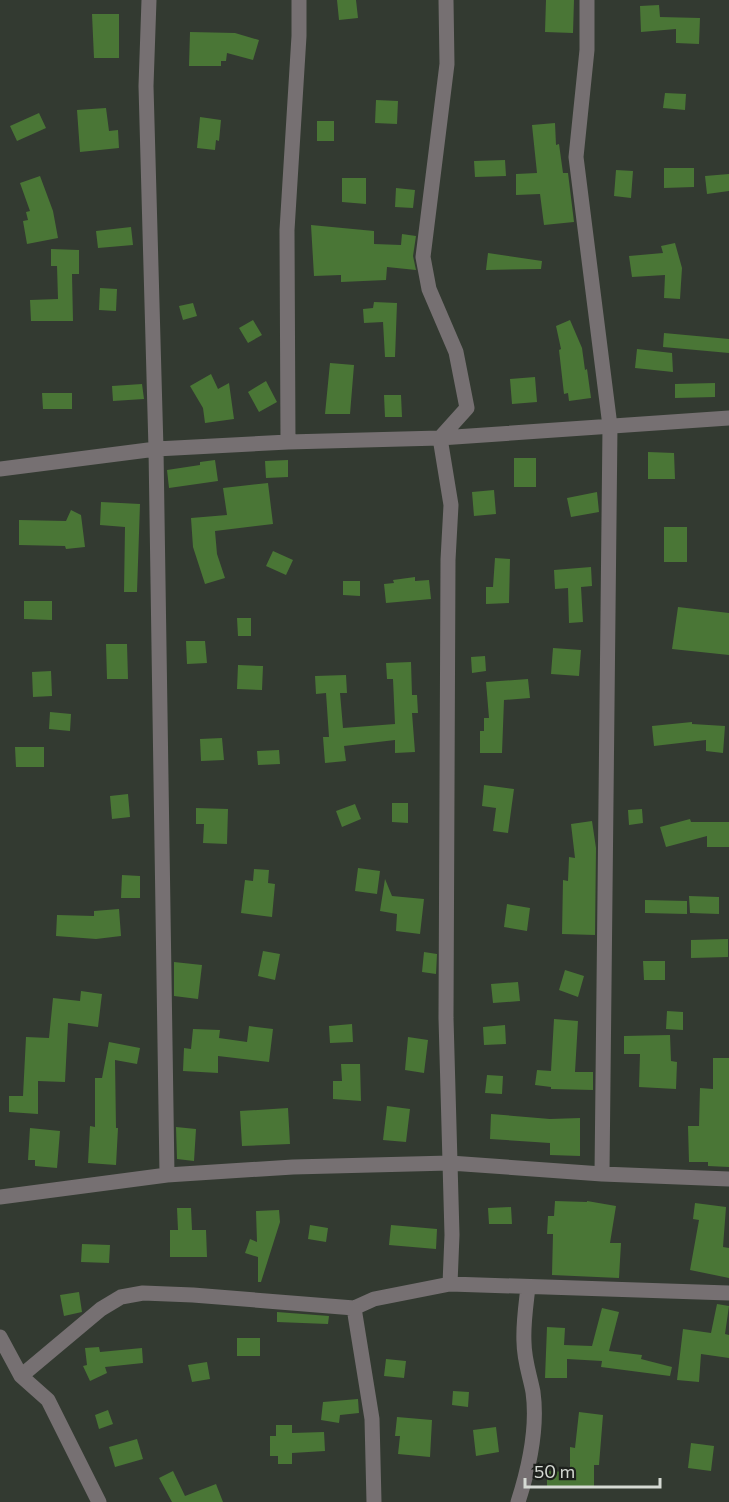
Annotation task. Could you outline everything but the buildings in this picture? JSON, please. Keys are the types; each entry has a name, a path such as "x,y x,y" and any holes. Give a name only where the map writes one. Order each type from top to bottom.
{"street":[{"path":"149,0 146,86 156,449 167,1175"},
{"path":"288,441 287,230 299,36 299,0"},
{"path":"440,438 467,408 456,352 429,289 423,257 447,64 446,0"},
{"path":"587,0 587,50 576,157 610,426 602,1174"},
{"path":"0,469 156,449 288,441 440,438 729,418"},
{"path":"440,438 452,505 448,560 446,1006 452,1235 450,1284"},
{"path":"0,1197 167,1175 292,1167 450,1163 602,1174 729,1179"},
{"path":"21,1376 101,1309 121,1297 143,1293 354,1308 374,1299 450,1284 729,1293"},
{"path":"518,1502 534,1431 533,1393 524,1342 528,1287"},
{"path":"354,1308 372,1419 374,1502"},
{"path":"0,1337 21,1376 48,1400 99,1502"}]}
